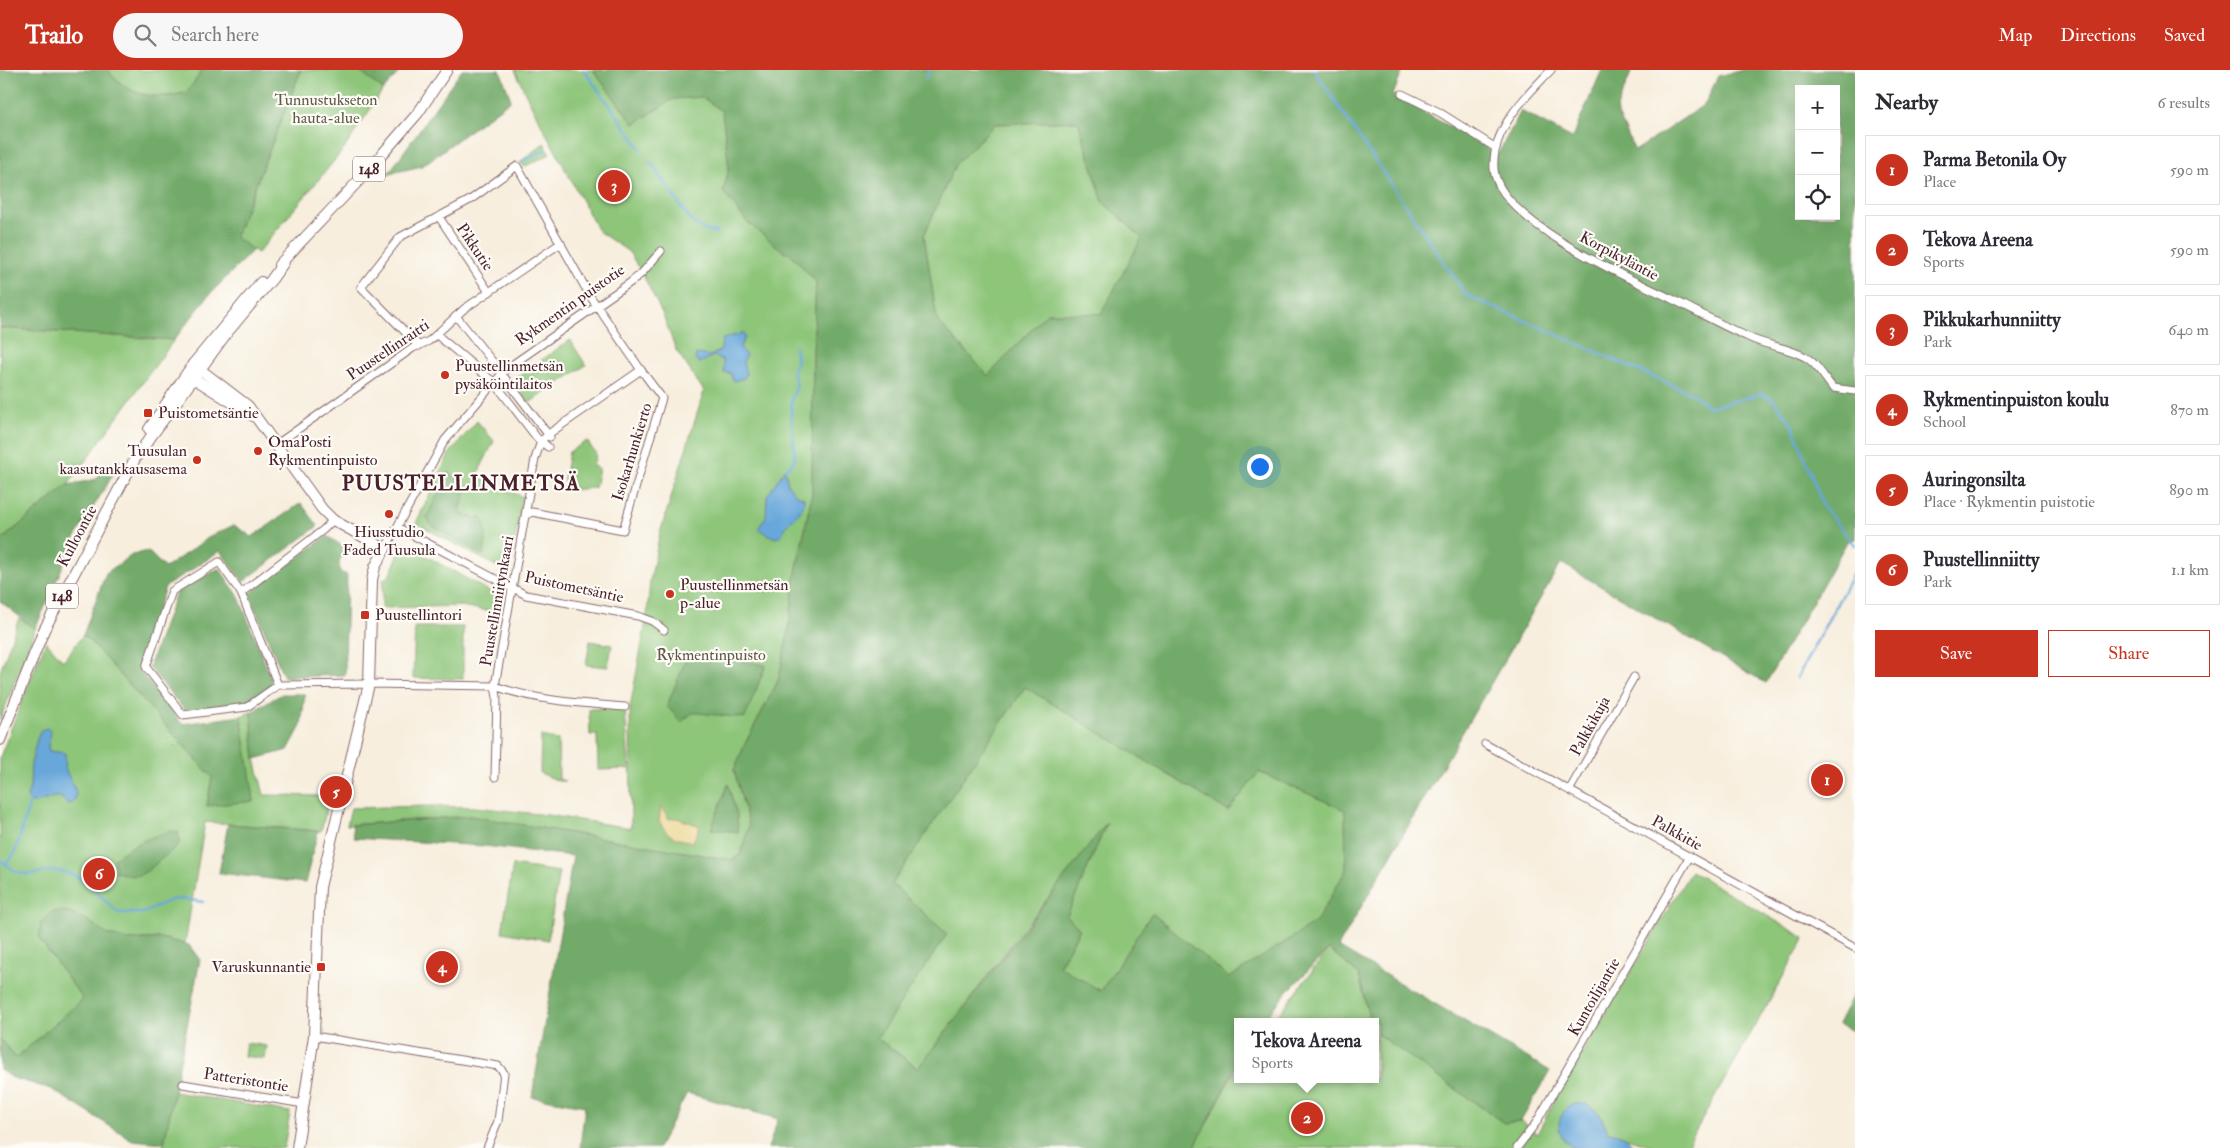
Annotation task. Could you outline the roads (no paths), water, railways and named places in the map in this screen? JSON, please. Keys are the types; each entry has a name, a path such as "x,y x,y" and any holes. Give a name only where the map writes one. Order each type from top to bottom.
{"street":[{"name":"Kulloontie","path":"0,740 44,630 136,457 143,439 197,366 226,334 284,262 418,113 447,70"},
{"name":"Korpikyläntie","path":"1551,70 1527,95 1511,116 1496,148 1494,170 1499,184 1520,212 1598,264 1750,338 1807,358 1833,388 1855,391"},
{"path":"1402,94 1439,112 1496,148"},
{"path":"419,346 361,287 400,237 470,200 517,166 597,306 641,370"},
{"name":"Pikkutie","path":"439,217 489,292"},
{"name":"Puustellinraitti","path":"277,444 437,335 456,316 561,242"},
{"name":"Rykmentin puistotie","path":"297,1148 314,1036 318,906 322,876 368,684 372,580 375,567 445,440 502,374 642,273 661,250"},
{"path":"456,316 500,371"},
{"path":"437,335 491,380"},
{"path":"197,366 248,406 322,509 333,520 385,549"},
{"name":"Isokarhunkierto","path":"526,515 532,512 623,530 662,398 641,370 542,441"},
{"path":"190,376 244,412 259,419"},
{"path":"505,378 549,435"},
{"path":"497,386 548,447"},
{"name":"Puustellinniitynkaari","path":"278,685 495,686 535,459 542,441"},
{"path":"241,593 324,530 333,520"},
{"name":"Puistometsäntie","path":"398,528 526,595 638,616 652,621 664,630"},
{"path":"219,562 241,593 278,685 247,707 183,715 146,668 172,591 219,562"},
{"name":"Palkkikuja","path":"1570,789 1634,677"},
{"path":"495,686 510,692 563,701 625,707"},
{"path":"495,686 497,697 495,776"},
{"name":"Palkkitie","path":"1485,744 1570,789 1855,948"},
{"name":"Kuntoilijantie","path":"1517,1148 1536,1123 1690,856"},
{"path":"314,1036 498,1066 504,1073 498,1121 487,1148"},
{"name":"Patteristontie","path":"183,1084 304,1104"}],"water":[{"path":"743,333 745,338 740,347 746,356 743,362 746,374 744,378 735,381 732,379 731,373 724,373 723,360 713,356 700,363 695,360 696,354 710,356 721,350 722,339"},
{"path":"785,469 788,485 796,495 804,498 804,502 800,512 787,525 781,536 775,538 758,529 766,517 767,496"},
{"path":"47,728 51,732 48,746 49,751 65,753 66,771 76,791 73,803 69,804 62,798 57,797 32,803 27,797 30,787 31,764 37,739 41,730"},
{"path":"1586,1104 1599,1113 1608,1132 1623,1136 1634,1148 1576,1148 1569,1145 1561,1135 1559,1128 1561,1116 1572,1105"}],"waterway":[{"path":"584,70 641,149"},
{"path":"926,78 929,70"},
{"path":"1314,70 1466,295 1693,394 1709,407 1761,394 1773,399 1792,424 1824,508 1855,545"},
{"path":"541,152 546,149"},
{"path":"532,157 539,153"},
{"path":"522,162 531,157"},
{"path":"650,162 692,222 707,231 716,232"},
{"path":"785,469 790,466 795,458 791,412 792,397 797,386 793,370 797,361 795,348"},
{"path":"1797,678 1855,570"},
{"path":"5,865 15,853 30,801"},
{"path":"0,859 19,873 34,874 60,871 78,877 91,886 119,913 144,913 170,900 185,899 203,902"}],"place":[{"name":"Pikkukarhunniitty","path":"614,186"},
{"name":"Puustellinmetsän pysäköintilaitos","path":"445,375"},
{"name":"Puistometsäntie","path":"148,413"},
{"name":"OmaPosti Rykmentinpuisto","path":"258,451"},
{"name":"Tuusulan kaasutankkausasema","path":"197,460"},
{"name":"Hiusstudio Faded Tuusula","path":"389,514"},
{"name":"Puustellinmetsän p-alue","path":"670,594"},
{"name":"Puustellintori","path":"365,615"},
{"name":"Parma Betonila Oy","path":"1827,780"},
{"name":"Auringonsilta","path":"336,792"},
{"name":"Puustellinniitty","path":"99,874"},
{"name":"Varuskunnantie","path":"321,967"},
{"name":"Rykmentinpuiston koulu","path":"442,967"},
{"name":"Tekova Areena","path":"1307,1118"}],"district":[{"name":"PUUSTELLINMETSÄ","path":"461,483"}],"park label":[{"name":"Tunnustukseton hauta-alue","path":"326,109"},
{"name":"Rykmentinpuisto","path":"711,655"}]}
